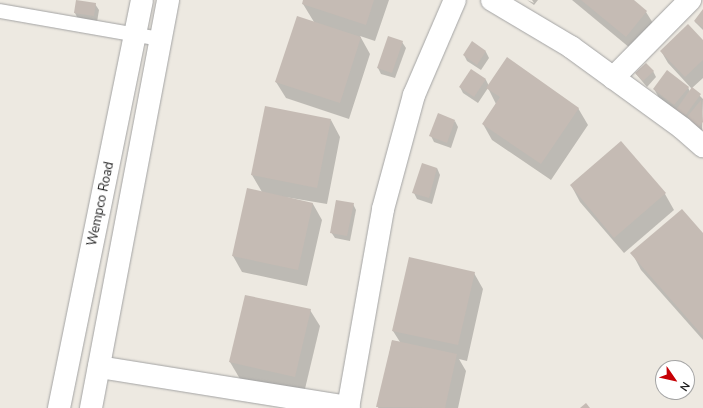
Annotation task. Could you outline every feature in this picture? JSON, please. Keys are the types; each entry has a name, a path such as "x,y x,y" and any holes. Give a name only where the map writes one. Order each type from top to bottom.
{"street":[{"name":"Wempco Road","path":"59,408 142,0"},
{"name":"Wempco Road","path":"92,408 168,0"},
{"path":"100,367 349,408 384,209 414,95 455,0"},
{"path":"492,0 571,48 682,128 703,146"},
{"path":"612,78 690,0"}],"lane":[{"path":"0,11 160,39"}],"building":[{"path":"76,0 96,3 94,16 74,13"},
{"path":"303,0 374,0 366,25 302,4"},
{"path":"581,0 634,0 647,11 626,37"},
{"path":"703,9 703,28 694,21"},
{"path":"297,16 361,37 340,103 275,82"},
{"path":"688,24 703,40 703,60 685,77 660,51"},
{"path":"388,36 403,41 392,73 377,68"},
{"path":"472,41 486,51 477,65 463,55"},
{"path":"507,57 579,108 541,164 482,124 500,97 486,88"},
{"path":"646,63 654,71 643,81 635,73"},
{"path":"471,69 486,79 474,97 459,87"},
{"path":"667,70 689,87 674,105 653,89"},
{"path":"692,87 701,94 685,116 676,110"},
{"path":"701,100 703,122 698,127 687,117"},
{"path":"265,106 331,119 317,188 251,175"},
{"path":"438,113 455,120 447,143 429,136"},
{"path":"621,141 666,193 614,238 570,185"},
{"path":"422,163 437,168 429,198 412,193"},
{"path":"247,188 313,203 298,270 232,256"},
{"path":"336,200 354,203 347,236 330,233"},
{"path":"682,209 703,233 703,336 630,253"},
{"path":"409,257 475,272 458,345 392,331"},
{"path":"245,295 311,309 295,377 229,362"},
{"path":"392,340 457,354 445,408 376,407"},
{"path":"586,403 590,408 580,408"}]}
